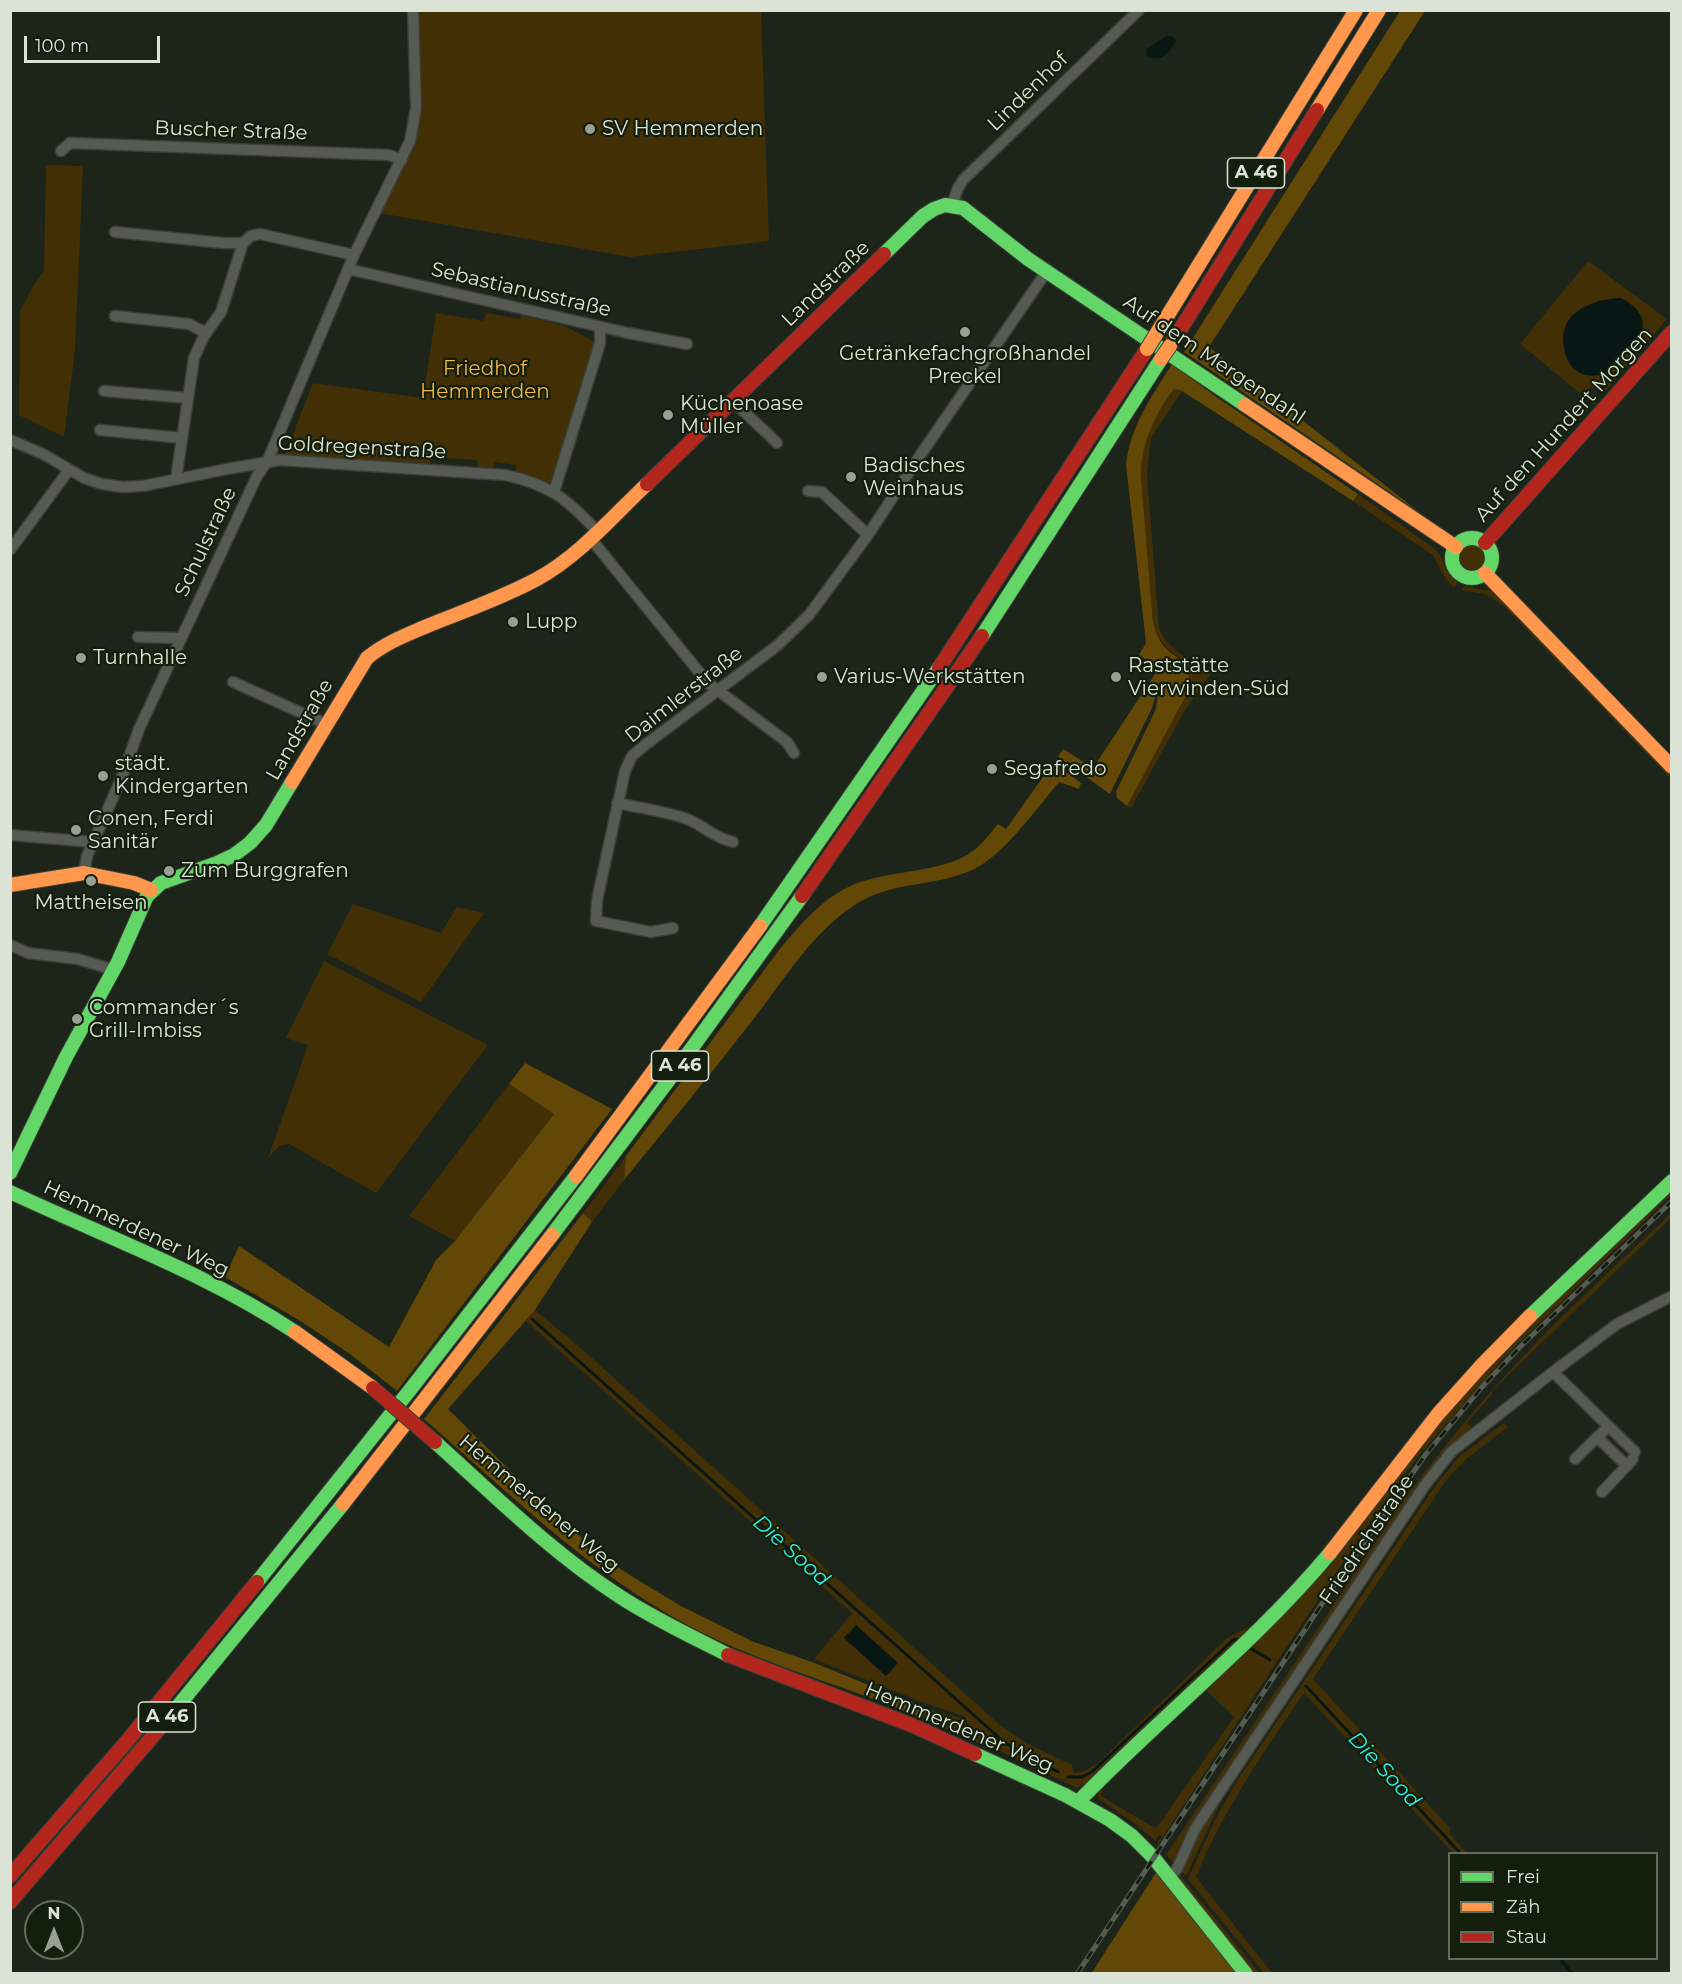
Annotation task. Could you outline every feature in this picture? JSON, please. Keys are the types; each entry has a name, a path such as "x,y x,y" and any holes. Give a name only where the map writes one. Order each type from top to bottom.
{"main road":[{"name":"A 46","path":"10,1876 102,1770 309,1518 656,1071 929,684 1147,349 1356,10"},
{"name":"A 46","path":"10,1902 115,1781 322,1531 670,1080 944,693 1170,346 1379,10"},
{"name":"Auf dem Mergendahl","path":"952,205 970,212 1001,239 1047,271 1456,547"},
{"name":"Landstraße","path":"151,890 161,883 226,859 250,843 266,825 360,668 377,650 541,577 570,558 924,216 936,207 952,205"},
{"name":"Auf den Hundert Morgen","path":"1485,543 1671,332"},
{"path":"1472,538 1485,543 1492,558 1485,573 1473,578 1461,574 1452,559 1456,547 1460,542 1472,538"},
{"path":"1485,573 1671,767"},
{"path":"10,885 84,873 134,883 151,890 140,908 114,970 66,1057 10,1173"},
{"path":"1078,1802 1294,1594 1350,1531 1419,1437 1454,1395 1671,1181"},
{"name":"Hemmerdener Weg","path":"10,1192 189,1272 233,1295 314,1345 373,1388 577,1566 617,1595 663,1623 744,1662 914,1726 1078,1802 1132,1836 1170,1877 1246,1974"}],"street":[{"path":"267,462 354,255 402,160 412,135 416,108 413,10"},
{"name":"Lindenhof","path":"952,205 963,180 1138,10"},
{"name":"Buscher Straße","path":"61,151 70,143 389,155 402,160"},
{"path":"115,232 216,243 243,243"},
{"path":"176,480 194,358 206,333 221,312 243,243 251,236 260,234 354,255"},
{"name":"Sebastianusstraße","path":"348,269 600,327 687,344"},
{"name":"Daimlerstraße","path":"673,927 651,932 596,921 597,900 626,767 635,753 778,645 823,599 1047,271"},
{"path":"115,316 189,324 206,333"},
{"path":"554,492 600,343 600,327"},
{"path":"104,391 188,398"},
{"path":"733,401 777,443"},
{"path":"100,430 182,438"},
{"name":"Goldregenstraße","path":"10,440 43,454 90,481 115,487 143,486 267,462 296,461 484,473 521,479 554,492 571,503 708,683 787,742 794,753"},
{"name":"Schulstraße","path":"84,873 87,856 122,777 139,729 257,476 267,462"},
{"path":"10,550 69,470"},
{"path":"808,491 822,492 868,535"},
{"path":"138,637 180,638"},
{"path":"233,682 326,724"},
{"path":"617,803 688,819 717,838 733,842"},
{"path":"10,835 93,842"},
{"path":"10,945 28,953 78,959 114,970"},
{"name":"Friedrichstraße","path":"1170,1877 1177,1869 1195,1829 1429,1479 1449,1453 1617,1324 1671,1296"},
{"path":"1553,1372 1608,1427 1632,1459"},
{"path":"1575,1459 1608,1427"},
{"path":"1597,1437 1632,1459"},
{"path":"1602,1492 1632,1459"}],"green space":[{"name":"SV Hemmerden","path":"417,11 761,11 769,241 630,257 379,213 409,153"},
{"path":"46,165 83,166 75,350 64,437 19,415 20,311 44,271"},
{"path":"1588,261 1667,319 1603,394 1591,386 1588,390 1596,398 1596,406 1520,344"},
{"name":"Friedhof Hemmerden","path":"436,313 484,321 486,313 521,319 522,315 567,327 593,341 594,353 553,484 515,473 516,465 495,462 493,469 477,468 477,460 431,457 430,466 284,457 313,383 423,398"},
{"path":"1174,389 1182,391 1151,438 1147,474 1159,628 1175,649 1188,660 1211,673 1185,710 1131,808 1127,806 1190,688 1184,662 1158,637 1153,623 1141,476 1143,452 1150,430"},
{"path":"1358,494 1435,549 1447,571 1458,583 1454,588 1445,578 1433,555 1353,501"},
{"path":"1473,544 1482,548 1486,557 1482,566 1473,570 1464,566 1460,557 1464,548"},
{"path":"1464,586 1484,590 1492,589 1671,774 1671,779 1504,606 1485,594 1461,590"},
{"path":"353,904 441,933 457,907 484,913 421,1002 327,954"},
{"path":"324,961 488,1045 376,1193 289,1144 280,1145 268,1158 308,1045 286,1038"},
{"path":"509,1084 554,1114 455,1241 409,1216"},
{"path":"626,1156 624,1180 592,1222 583,1213"},
{"path":"1671,1172 1671,1176 1495,1346 1291,1591 1090,1781 1077,1788 998,1750 968,1740 970,1726 964,1716 922,1702 814,1659 852,1613 526,1321 535,1310 583,1350 1001,1726 1028,1744 1072,1765 1074,1773 1096,1765 1227,1638 1254,1625 1305,1573 1493,1345"},
{"path":"1671,1188 1671,1195 1503,1359 1421,1453 1364,1531 1158,1845 1162,1836 1159,1835 1155,1841 1098,1798 1098,1791 1111,1774 1244,1650 1246,1651 1308,1587 1350,1538 1429,1432 1468,1387","holes":["1205,1689 1234,1717 1158,1826 1153,1827 1101,1796 1102,1787 1114,1774"]},
{"path":"1671,1213 1671,1218 1492,1391 1492,1394 1467,1423 1473,1428 1440,1457 1191,1826 1175,1864 1166,1855 1407,1495 1461,1427 1489,1394 1518,1362"},
{"path":"1500,1418 1502,1420 1457,1455 1431,1486 1221,1801 1186,1876 1181,1871 1196,1835 1448,1460"},
{"path":"1504,1423 1508,1427 1466,1459 1447,1479 1313,1679 1451,1829 1450,1834 1466,1852 1452,1852 1304,1693 1231,1806 1196,1877 1272,1973 1264,1973 1188,1879 1215,1820 1237,1781 1433,1489 1459,1457"},
{"path":"928,1709 963,1719 968,1727 965,1738 917,1716 926,1713"},
{"path":"1180,1875 1259,1973 1251,1973 1179,1881"}],"shaded area":[{"path":"1400,11 1425,11 1209,347 1423,515 1184,352"},
{"path":"1167,36 1176,40 1168,52 1156,59 1147,56 1146,49"},
{"path":"1621,298 1639,312 1643,322 1640,336 1608,372 1592,376 1582,374 1573,368 1565,353 1563,335 1566,325 1571,317 1588,305"},
{"path":"1172,364 1358,494 1353,501 1182,391 1174,389 1150,430 1143,452 1141,476 1153,623 1163,645 1186,668 1190,688 1127,806 1117,798 1116,792 1156,709 1158,694 1156,694 1152,708 1110,794 1058,757 1063,749 1093,768 1159,668 1139,655 1146,643 1126,465 1137,424"},
{"path":"1053,763 1081,783 1079,789 1059,782 1018,832 982,865 954,877 877,894 862,901 832,922 807,948 763,1007 624,1180 626,1156 779,950 813,912 833,896 855,884 947,863 973,851 998,824 1006,829"},
{"path":"525,1063 612,1109 397,1391 350,1354 302,1322 225,1277 239,1246 389,1347 436,1260 455,1241 554,1114 509,1084"},
{"path":"583,1213 592,1222 535,1310 448,1409 557,1517 613,1564 638,1580 681,1606 754,1642 812,1662 928,1709 926,1713 917,1716 776,1664 720,1641 655,1607 585,1558 424,1419"},
{"path":"856,1625 898,1663 886,1676 844,1638"},
{"path":"1157,1871 1237,1974 1091,1974"}],"waterway":[{"name":"Die Sood","path":"532,1319 1005,1743 1058,1772"},
{"name":"Die Sood","path":"1068,1777 1082,1777 1093,1771 1233,1640 1237,1639"},
{"name":"Die Sood","path":"1250,1648 1270,1660"},
{"name":"Die Sood","path":"1306,1686 1459,1852"},
{"name":"Die Sood","path":"1561,1960 1573,1974"}],"railway":[{"path":"1077,1974 1341,1575 1426,1454 1482,1387 1520,1347 1672,1201"}],"traffic: fast":[{"path":"884,254 923,216 934,209 945,205 963,208 1028,259 1245,405"},
{"path":"982,636 1161,359"},
{"path":"1472,538 1486,544 1492,558 1486,572 1472,578 1458,572 1452,558 1458,544 1472,538"},
{"path":"760,926 939,668"},
{"path":"10,1173 66,1057 118,962 147,896 161,883 217,863 234,855 250,843 266,825 292,782"},
{"path":"552,1235 668,1081 802,896"},
{"path":"257,1582 576,1176"},
{"path":"1530,1316 1672,1181"},
{"path":"10,1192 191,1274 295,1332"},
{"path":"435,1442 524,1523 594,1579 646,1612 728,1655"},
{"path":"165,1722 343,1504"},
{"path":"1078,1802 1270,1618 1330,1553"},
{"path":"975,1754 1065,1795 1110,1820 1132,1836 1153,1857 1246,1974"}],"traffic: slow":[{"path":"1155,336 1356,10"},
{"path":"1317,110 1379,10"},
{"path":"1147,349 1155,336"},
{"path":"1161,359 1170,346"},
{"path":"1245,405 1456,547"},
{"path":"292,782 367,658 396,640 510,592 552,570 595,535 647,484"},
{"path":"1485,573 1672,767"},
{"path":"10,885 84,873 134,883 151,890"},
{"path":"576,1176 760,926"},
{"path":"343,1504 552,1235"},
{"path":"1330,1553 1438,1414 1530,1316"},
{"path":"295,1332 373,1388"}],"traffic: jam":[{"path":"1170,346 1317,110"},
{"path":"647,484 884,254"},
{"path":"1485,543 1672,332"},
{"path":"939,668 1147,349"},
{"path":"802,896 982,636"},
{"path":"373,1388 435,1442"},
{"path":"10,1876 128,1740 257,1582"},
{"path":"728,1655 914,1726 975,1754"},
{"path":"10,1902 165,1722"}],"place":[{"name":"SV Hemmerden","path":"590,129"},
{"name":"Getränkefachgroßhandel Preckel","path":"965,332"},
{"name":"Küchenoase Müller","path":"668,415"},
{"name":"Badisches Weinhaus","path":"851,477"},
{"name":"Lupp","path":"513,622"},
{"name":"Turnhalle","path":"81,658"},
{"name":"Varius-Werkstätten","path":"822,677"},
{"name":"Raststätte Vierwinden-Süd","path":"1116,677"},
{"name":"Segafredo","path":"992,769"},
{"name":"städt. Kindergarten","path":"103,776"},
{"name":"Conen, Ferdi Sanitär","path":"76,830"},
{"name":"Zum Burggrafen","path":"169,871"},
{"name":"Mattheisen","path":"91,881"},
{"name":"Commander´s Grill-Imbiss","path":"77,1019"}]}
